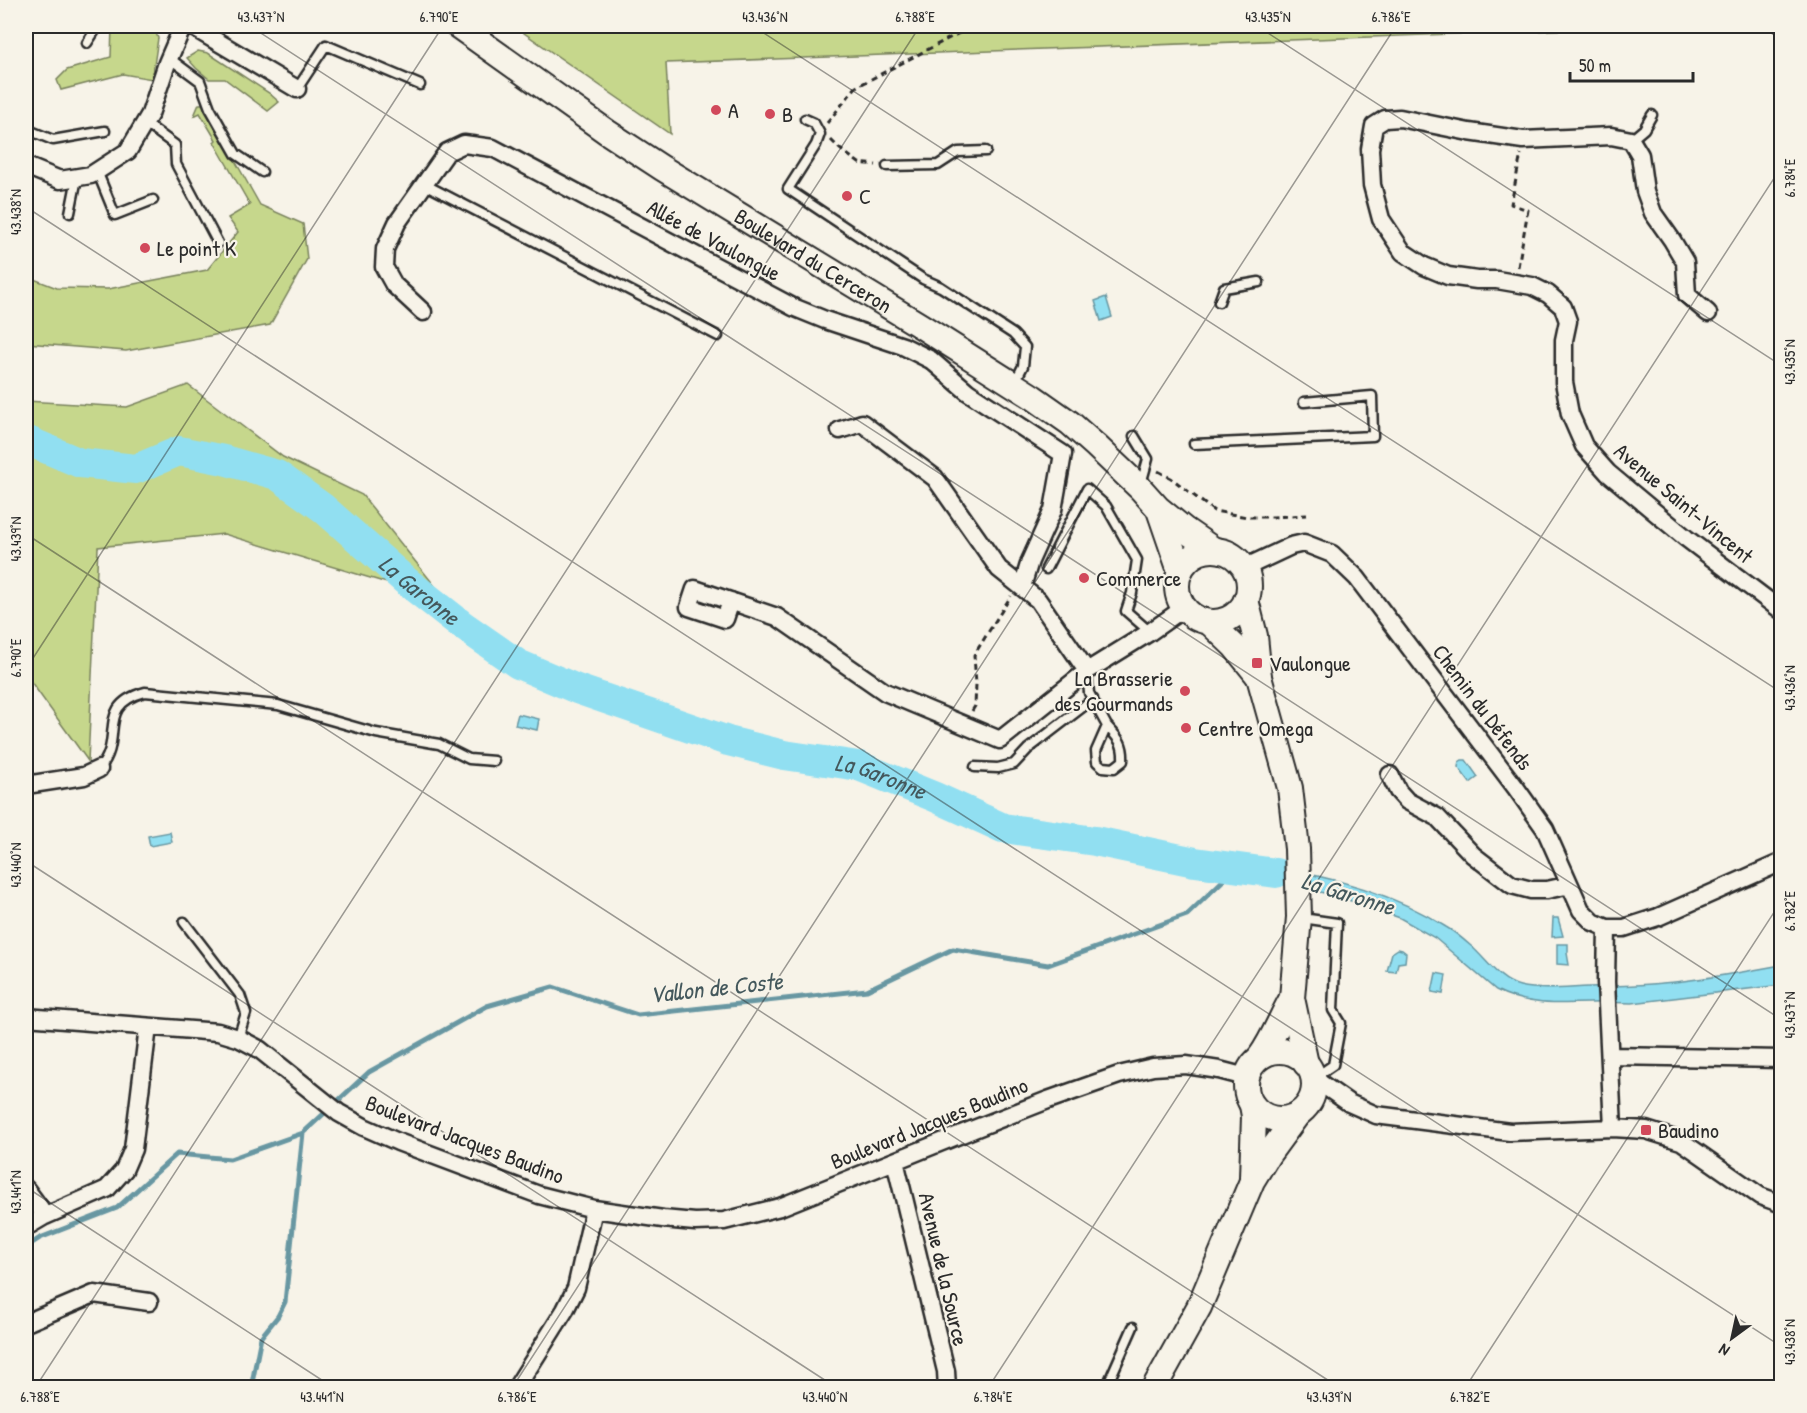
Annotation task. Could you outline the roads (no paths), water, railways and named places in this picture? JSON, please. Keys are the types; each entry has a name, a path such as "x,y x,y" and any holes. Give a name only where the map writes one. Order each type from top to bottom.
{"main road":[{"name":"Boulevard du Cerceron","path":"458,26 607,132 1014,385 1143,477 1158,508 1180,571"},
{"name":"Boulevard du Cerceron","path":"1158,508 1214,550"},
{"path":"1209,622 1232,617 1241,610 1249,589 1244,568 1236,559 1214,550 1194,555 1186,562 1177,581 1179,600 1191,615 1209,622 1234,646 1259,678"},
{"path":"1154,1388 1199,1307 1252,1181 1268,1155 1298,1114 1306,1107 1314,1089 1292,998 1298,909 1297,849 1290,788 1259,678 1255,636 1246,600"},
{"path":"1292,998 1274,1038 1254,1062 1246,1077 1245,1087 1252,1105 1268,1118 1278,1120 1298,1114"},
{"path":"1260,1057 1280,1051 1289,1053 1299,1057 1310,1071"},
{"path":"1252,1105 1254,1116 1252,1181"}],"street":[{"path":"26,166 60,180 77,178 91,175 128,151 150,114 169,58 183,26"},
{"path":"192,26 297,88"},
{"name":"Avenue Saint-Vincent","path":"1631,140 1611,136 1523,140 1400,118 1385,119 1374,126 1370,149 1372,185 1381,219 1403,252 1424,266 1448,276 1516,282 1532,286 1548,294 1563,307 1568,321 1564,340 1564,382 1570,414 1584,446 1608,473 1686,538 1782,611"},
{"path":"1631,140 1640,155 1645,191 1653,213 1685,262 1687,295 1708,313"},
{"name":"Allée de Vaulongue","path":"423,312 394,285 384,267 385,249 397,223 447,152 464,144 493,148 793,307 903,346 931,360 968,392 1063,454 1053,510 1020,586"},
{"path":"840,430 862,423 935,478 999,569 1038,600 1087,670"},
{"name":"Chemin du Défends","path":"1244,568 1291,546 1304,543 1332,554 1357,578 1545,829 1581,910 1593,922 1607,928"},
{"path":"731,601 777,617 885,692 1000,740 1087,670 1150,632 1184,608"},
{"path":"26,786 84,776 99,769"},
{"path":"1390,775 1398,791 1407,801 1437,817 1473,855 1512,885 1531,891 1570,885"},
{"path":"1613,1128 1606,982 1607,928 1624,928 1658,917 1782,862"},
{"name":"Boulevard Jacques Baudino","path":"26,1017 218,1032 238,1038 259,1049 339,1113 398,1142 539,1196 594,1209 695,1222 724,1221 780,1207 1048,1100 1119,1075 1153,1067 1186,1065 1246,1077"},
{"path":"26,1227 43,1217 107,1189 124,1170 133,1149 148,1027"},
{"path":"1611,1056 1782,1059"},
{"path":"1310,1071 1349,1104 1376,1115 1510,1132 1613,1128 1646,1130 1681,1141 1760,1197 1782,1203"},
{"name":"Avenue de la Source","path":"895,1161 946,1371 947,1388"},
{"path":"26,1190 40,1208 43,1217"},
{"path":"516,1388 565,1310 576,1288 594,1209"},
{"path":"26,1323 94,1294 150,1302"}],"lane":[{"path":"87,43 98,26"},
{"path":"297,88 327,45 420,85"},
{"path":"169,58 200,81 210,108 236,154 262,172"},
{"path":"1631,140 1644,129 1652,115"},
{"path":"805,119 814,123 820,134 816,145 788,189 923,279 941,287 1013,334 1025,347 1023,366 1014,385"},
{"path":"145,123 175,145 176,164 218,243"},
{"path":"26,129 53,140 105,132"},
{"path":"887,166 938,165 958,152 986,151"},
{"path":"97,171 116,216 153,200"},
{"path":"70,213 77,178"},
{"path":"424,183 718,336"},
{"path":"1219,302 1224,288 1259,282"},
{"path":"1194,444 1373,436 1372,396 1304,402"},
{"path":"1134,436 1148,459 1143,477"},
{"path":"1046,569 1087,489 1106,506 1137,560 1132,593 1126,611 1150,632"},
{"path":"1087,670 1089,693 1107,726 1120,740 1124,750 1123,761 1114,768 1102,767 1097,762 1096,751 1107,726"},
{"path":"99,769 107,761 113,718 121,704 132,695 145,692 278,705 376,733 440,744 469,759 494,761"},
{"path":"975,767 998,768 1014,764 1028,749 1093,699"},
{"path":"1298,909 1336,923 1333,1010 1341,1023 1334,1065 1310,1071"},
{"path":"184,922 240,995 246,1013 238,1038"},
{"path":"1106,1388 1133,1327"}],"water":[{"path":"1106,297 1112,317 1101,321 1095,301"},
{"path":"518,714 539,719 537,730 515,725"},
{"path":"1462,760 1466,760 1478,777 1470,783 1458,767"},
{"path":"170,832 172,842 150,846 148,836"},
{"path":"1253,865 1328,878 1401,903 1453,931 1499,975 1520,986 1554,989 1659,983 1708,978 1781,965 1781,985 1632,1003 1562,1004 1528,1001 1496,990 1435,938 1400,918 1334,895 1262,878 1237,867"},
{"path":"1553,918 1558,918 1563,936 1552,937"},
{"path":"1557,944 1568,944 1569,965 1557,964"},
{"path":"1398,949 1406,953 1405,962 1398,963 1396,972 1387,971 1392,953"},
{"path":"1436,973 1446,975 1443,994 1432,992"}],"waterway":[{"name":"La Garonne","path":"26,440 80,463 136,469 179,451 224,460 277,475 323,508 406,581 462,625 518,664 577,689 728,741 784,755 859,766 1003,828 1095,841 1195,862 1276,873"},
{"name":"Vallon de Coste","path":"26,1247 40,1238 117,1208 177,1154 230,1159 303,1133 369,1072 487,1006 553,987 638,1015 867,990 953,949 1048,965 1187,915 1237,867"},
{"path":"251,1388 261,1337 278,1316 285,1302 303,1133"}],"place":[{"name":"A","path":"716,110"},
{"name":"B","path":"770,114"},
{"name":"C","path":"847,196"},
{"name":"Le point K","path":"145,248"},
{"name":"Commerce","path":"1084,578"},
{"name":"Vaulongue","path":"1257,663"},
{"name":"La Brasserie des Gourmands","path":"1185,691"},
{"name":"Centre Omega","path":"1186,728"},
{"name":"Baudino","path":"1646,1130"}]}
